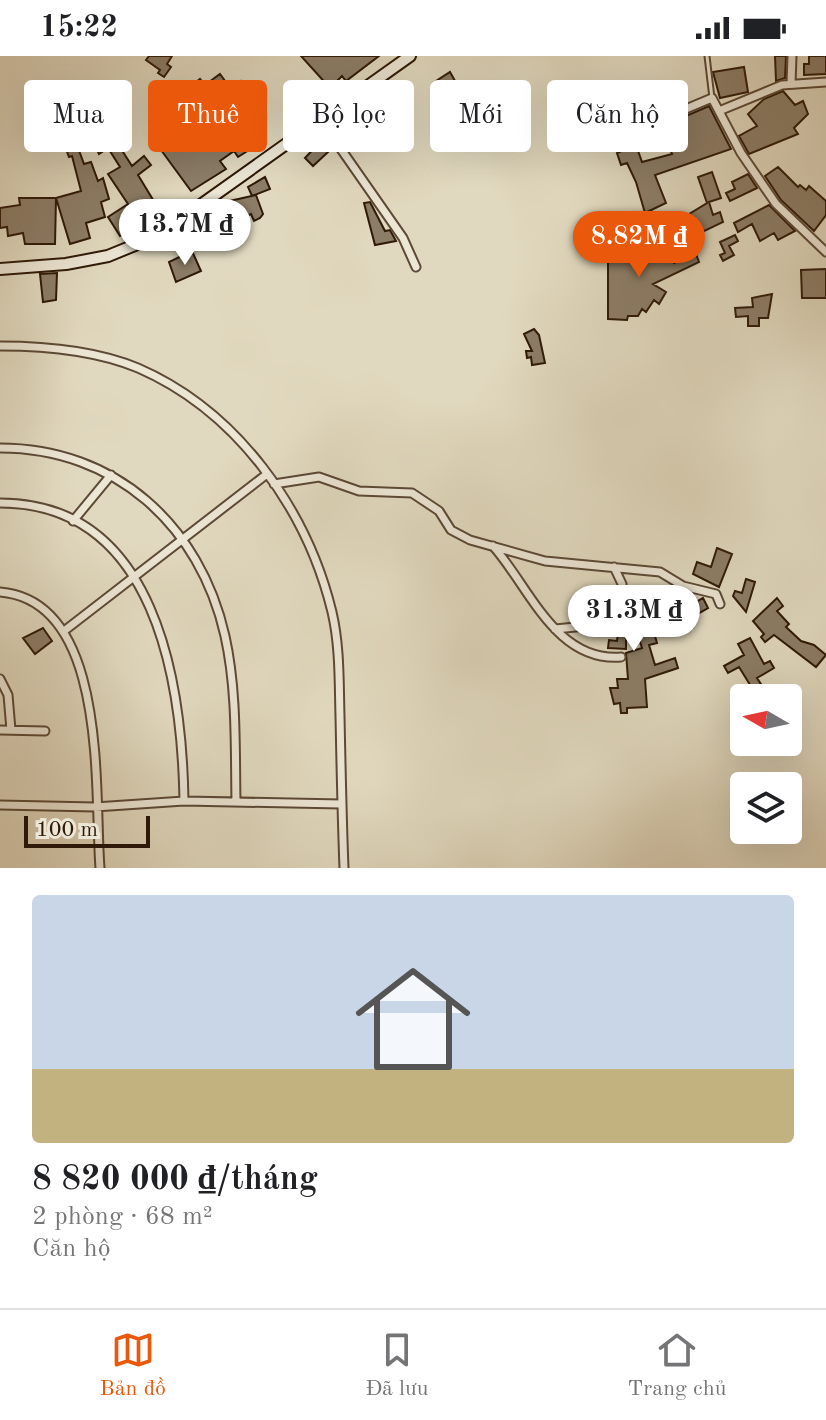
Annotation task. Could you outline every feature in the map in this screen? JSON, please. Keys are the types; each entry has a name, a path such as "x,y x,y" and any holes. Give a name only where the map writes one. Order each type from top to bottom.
{"main road":[{"path":"376,80 410,56"},
{"path":"0,269 66,264 132,249 157,236 283,146"}],"street":[{"path":"791,84 792,56"},
{"path":"719,111 791,84 826,82"},
{"path":"688,109 712,98 741,153 776,204 826,252"},
{"path":"343,152 403,238 416,267"},
{"path":"0,346 67,351 137,368 186,394 225,424 274,484 310,550 333,613 338,667 344,868"},
{"path":"0,448 59,453 111,475 151,504 182,540 204,575 225,637 235,722 236,802"},
{"path":"64,631 267,474"},
{"path":"73,521 111,475"},
{"path":"274,484 319,477 359,491 412,493 439,511 459,535 545,561 660,572 683,586 716,594 720,604"},
{"path":"0,503 44,510 73,521 104,543 133,577 154,612 173,673 183,740 184,801"},
{"path":"491,544 538,612 555,629 595,654 621,657"},
{"path":"614,567 622,584"},
{"path":"0,592 26,599 54,617 64,631 79,666 93,725 100,868"},
{"path":"555,629 596,625"},
{"path":"0,679 8,695 11,730"},
{"path":"0,730 45,731"},
{"path":"0,805 95,807 184,801 341,804"}],"lane":[{"path":"707,56 712,98"}],"building":[{"path":"149,56 172,56 167,64 171,67 164,77 146,60"},
{"path":"301,56 379,56 347,80 342,76 338,80 323,80"},
{"path":"775,56 786,56 785,78 776,81"},
{"path":"809,56 826,56 826,74 804,75 804,64 809,64"},
{"path":"744,67 748,92 720,98 713,72"},
{"path":"450,72 454,80 438,80"},
{"path":"783,91 795,105 803,101 808,114 794,128 798,134 749,154 739,136 757,126 748,114 764,99"},
{"path":"709,106 731,149 655,175 666,203 645,213 636,182 627,163 621,165 617,153 638,152 642,162 671,152 688,152 688,115"},
{"path":"67,152 80,152 84,164 91,162 98,181 103,178 109,199 101,202 105,217 86,223 90,238 70,244 56,198 81,191 72,156 69,157"},
{"path":"111,152 123,152 132,166 144,156 151,165 138,175 161,213 120,236 108,217 128,204 108,174 120,167"},
{"path":"162,152 233,152 220,161 226,169 191,191"},
{"path":"311,152 328,152 313,166 305,158"},
{"path":"778,167 798,187 800,185 806,190 809,186 826,201 826,215 814,231 781,200 765,176"},
{"path":"712,172 721,198 709,202 713,215 720,212 723,222 694,236 686,216 707,203 698,177"},
{"path":"748,174 757,188 730,201 726,193 735,189 732,182"},
{"path":"265,177 270,189 252,196 248,187"},
{"path":"256,195 263,214 260,218 254,221 251,214 233,222 225,202"},
{"path":"19,198 56,198 55,244 25,244 23,233 8,236 7,227 0,228 0,208 20,205"},
{"path":"370,202 385,231 390,230 396,241 375,245 364,203"},
{"path":"769,205 795,231 778,240 774,233 760,241 752,224 738,232 734,223"},
{"path":"735,235 738,241 729,246 734,255 723,261 720,255 725,253 720,242"},
{"path":"667,245 674,263 696,254 699,262 653,284 666,292 659,304 654,300 646,312 642,309 638,316 628,316 627,320 608,319 608,251 648,248 648,253"},
{"path":"192,251 201,271 176,282 169,262"},
{"path":"826,269 826,298 802,298 801,270"},
{"path":"57,273 56,300 43,302 40,274"},
{"path":"772,294 768,318 759,318 759,326 748,326 748,316 736,317 735,308 753,307 752,298"},
{"path":"534,329 539,335 545,363 532,365 526,351 532,351 524,334"},
{"path":"717,548 732,554 719,587 693,574 697,562 711,567"},
{"path":"746,579 755,582 746,612 733,596 735,591 742,593"},
{"path":"637,586 644,587 638,616 650,619 657,643 649,645 655,665 675,658 678,668 645,679 647,707 627,708 627,713 621,713 620,703 614,704 610,688 618,688 617,679 628,679 626,653 642,648 638,636 626,634 626,649 608,648 609,640 617,641 619,625 590,617 591,610 628,610 631,591 636,592"},
{"path":"703,598 708,608 666,632 661,623"},
{"path":"777,598 783,606 777,611 789,624 786,627 801,641 814,645 826,655 816,667 774,635 765,642 761,637 764,634 753,621"},
{"path":"43,628 52,641 35,654 23,638"},
{"path":"750,638 764,664 770,661 774,668 757,678 761,684 750,684 739,667 728,673 724,666 744,655 738,644"}]}
